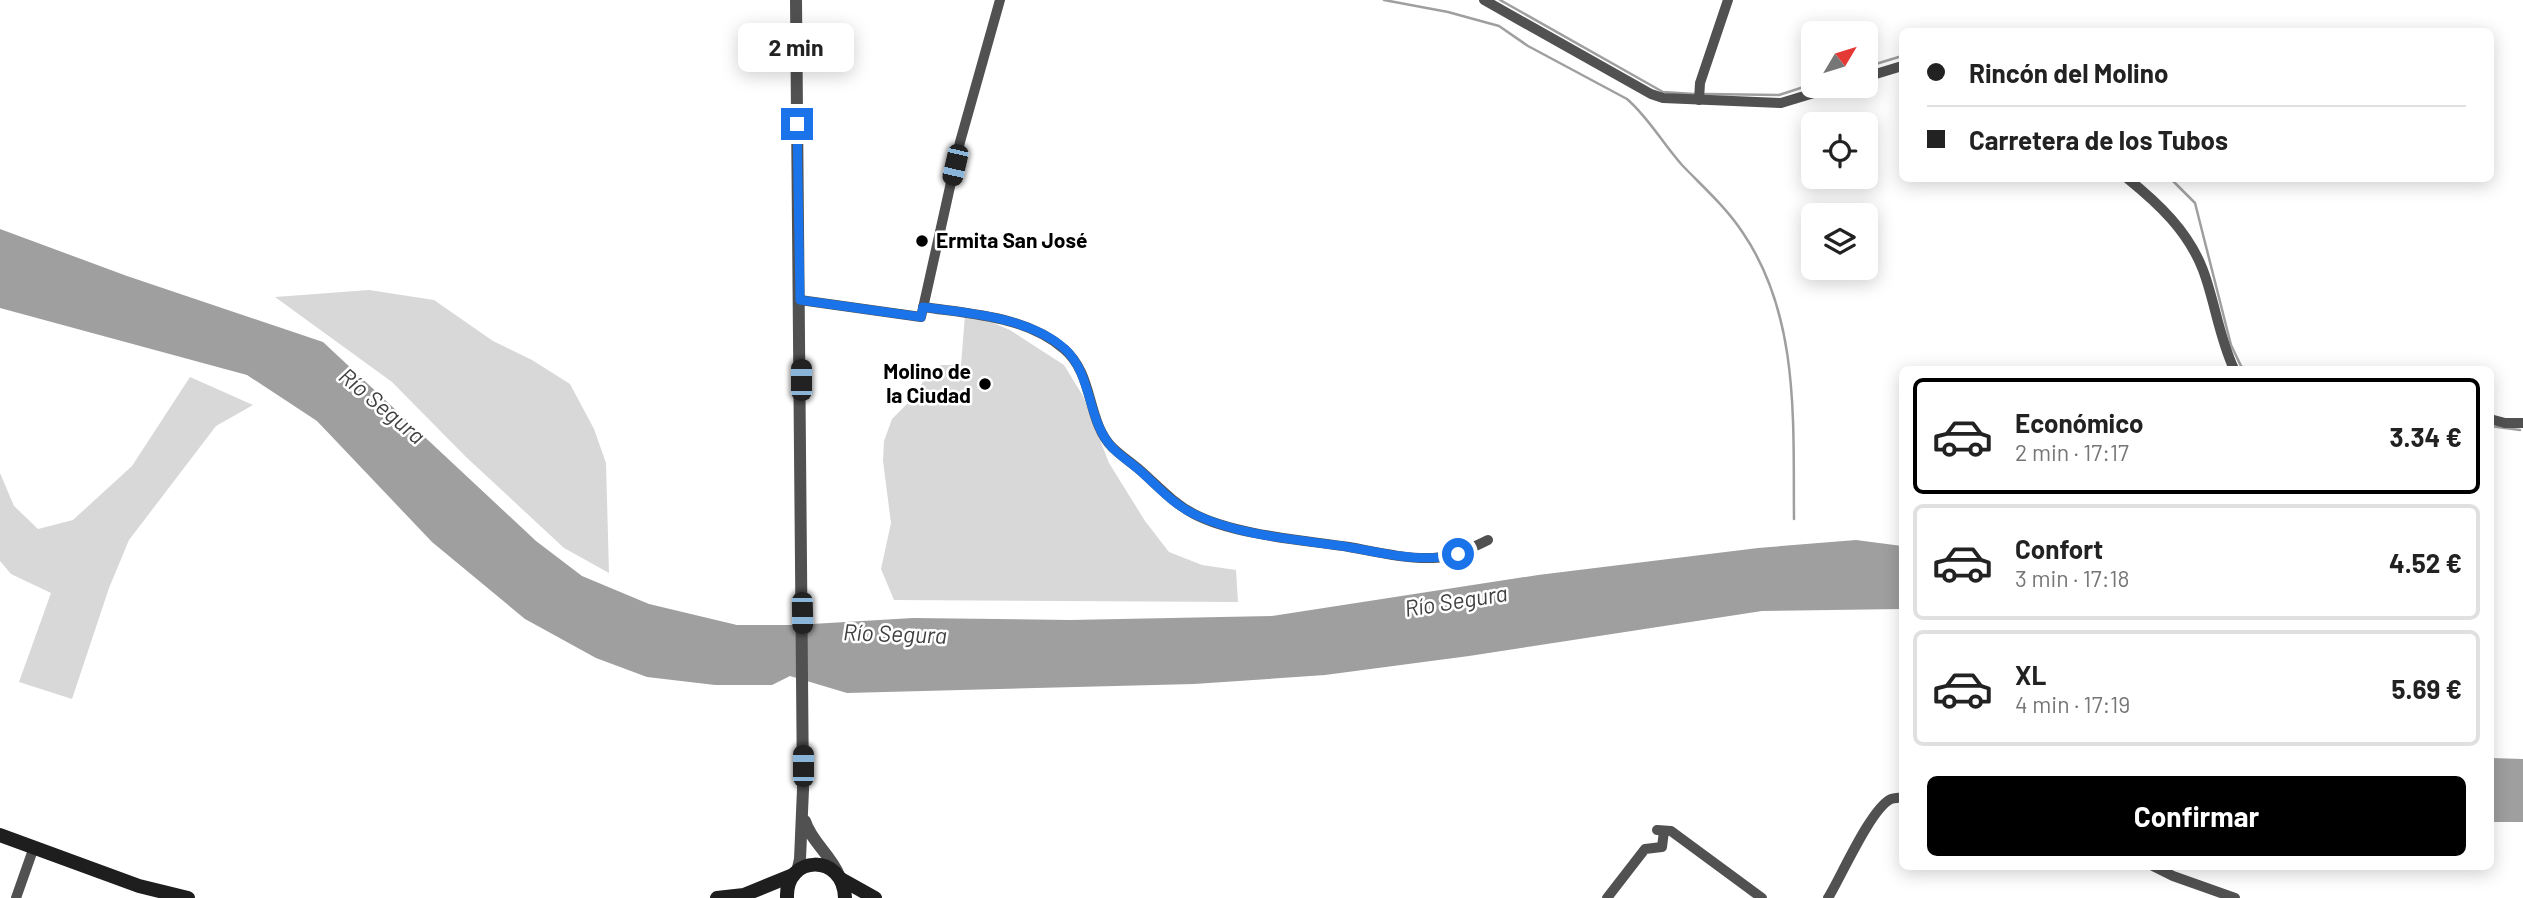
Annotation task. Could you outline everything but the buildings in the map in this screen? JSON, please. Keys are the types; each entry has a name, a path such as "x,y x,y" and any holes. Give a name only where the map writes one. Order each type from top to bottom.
{"main road":[{"path":"0,835 139,886 188,898"},
{"path":"718,898 750,897 808,865 822,865 875,898"},
{"path":"787,898 789,882 795,873"},
{"path":"840,877 845,888 845,898"}],"street":[{"path":"795,873 800,859 803,817 796,0"},
{"path":"800,300 921,317 960,142 1000,0"},
{"path":"1484,0 1651,94 1675,100 1781,103 1801,97"},
{"path":"1699,100 1700,83 1728,0"},
{"path":"1878,73 1899,67"},
{"path":"2132,182 2157,202 2183,232 2203,269 2225,349 2233,366"},
{"path":"923,307 1014,322 1065,349 1079,368 1100,427 1110,445 1167,496 1196,515 1281,538 1421,558 1449,556 1488,540"},
{"path":"2494,420 2523,423"},
{"path":"1828,898 1864,831 1881,807 1892,798 1899,797"},
{"path":"803,817 808,831 826,852 840,877"},
{"path":"1607,898 1645,849 1662,847 1661,830 1671,831 1762,898"},
{"path":"16,898 34,847"},
{"path":"2175,871 2235,898"}],"shaded area":[{"path":"369,290 434,300 493,341 532,360 570,384 594,429 606,463 609,573 564,548 466,457 392,382 275,297"},
{"path":"965,315 1010,330 1064,365 1083,396 1109,463 1145,521 1169,552 1202,565 1236,570 1238,602 894,600 881,569 891,523 883,461 884,441 892,419 915,396 927,374 941,365 961,365"},
{"path":"190,377 253,405 216,426 129,540 109,588 72,699 19,682 51,593 11,574 0,561 0,473 14,506 38,529 73,520 132,466"}],"water":[{"name":"Río Segura","path":"0,229 127,276 323,342 536,541 582,576 649,604 737,625 795,625 913,618 1070,620 1272,616 1538,575 1758,548 1856,540 1899,546 1899,609 1762,611 1325,675 1194,684 847,693 790,676 772,685 715,685 647,677 596,658 525,619 432,542 317,421 247,375 0,308"},
{"path":"2494,758 2523,759 2523,822 2494,822"}],"waterway":[{"path":"1384,0 1448,12 1499,26 1528,46 1627,99 1682,165 1729,215 1762,265 1775,299 1784,335 1790,371 1794,519"},
{"path":"1500,0 1663,92 1694,94"},
{"path":"1878,63 1899,57"},
{"path":"1705,94 1779,95 1801,88"},
{"path":"2174,182 2195,203 2231,345 2241,366"},
{"path":"2494,427 2520,430"}],"place":[{"name":"Ermita San José","path":"922,241"},
{"name":"Molino de la Ciudad","path":"985,384"}],"route":[{"path":"797,124 800,300 921,317 923,307 979,315 1014,322 1048,338 1065,349 1079,368 1100,427 1110,445 1167,496 1196,515 1281,538 1408,556 1433,558 1458,554"}]}
